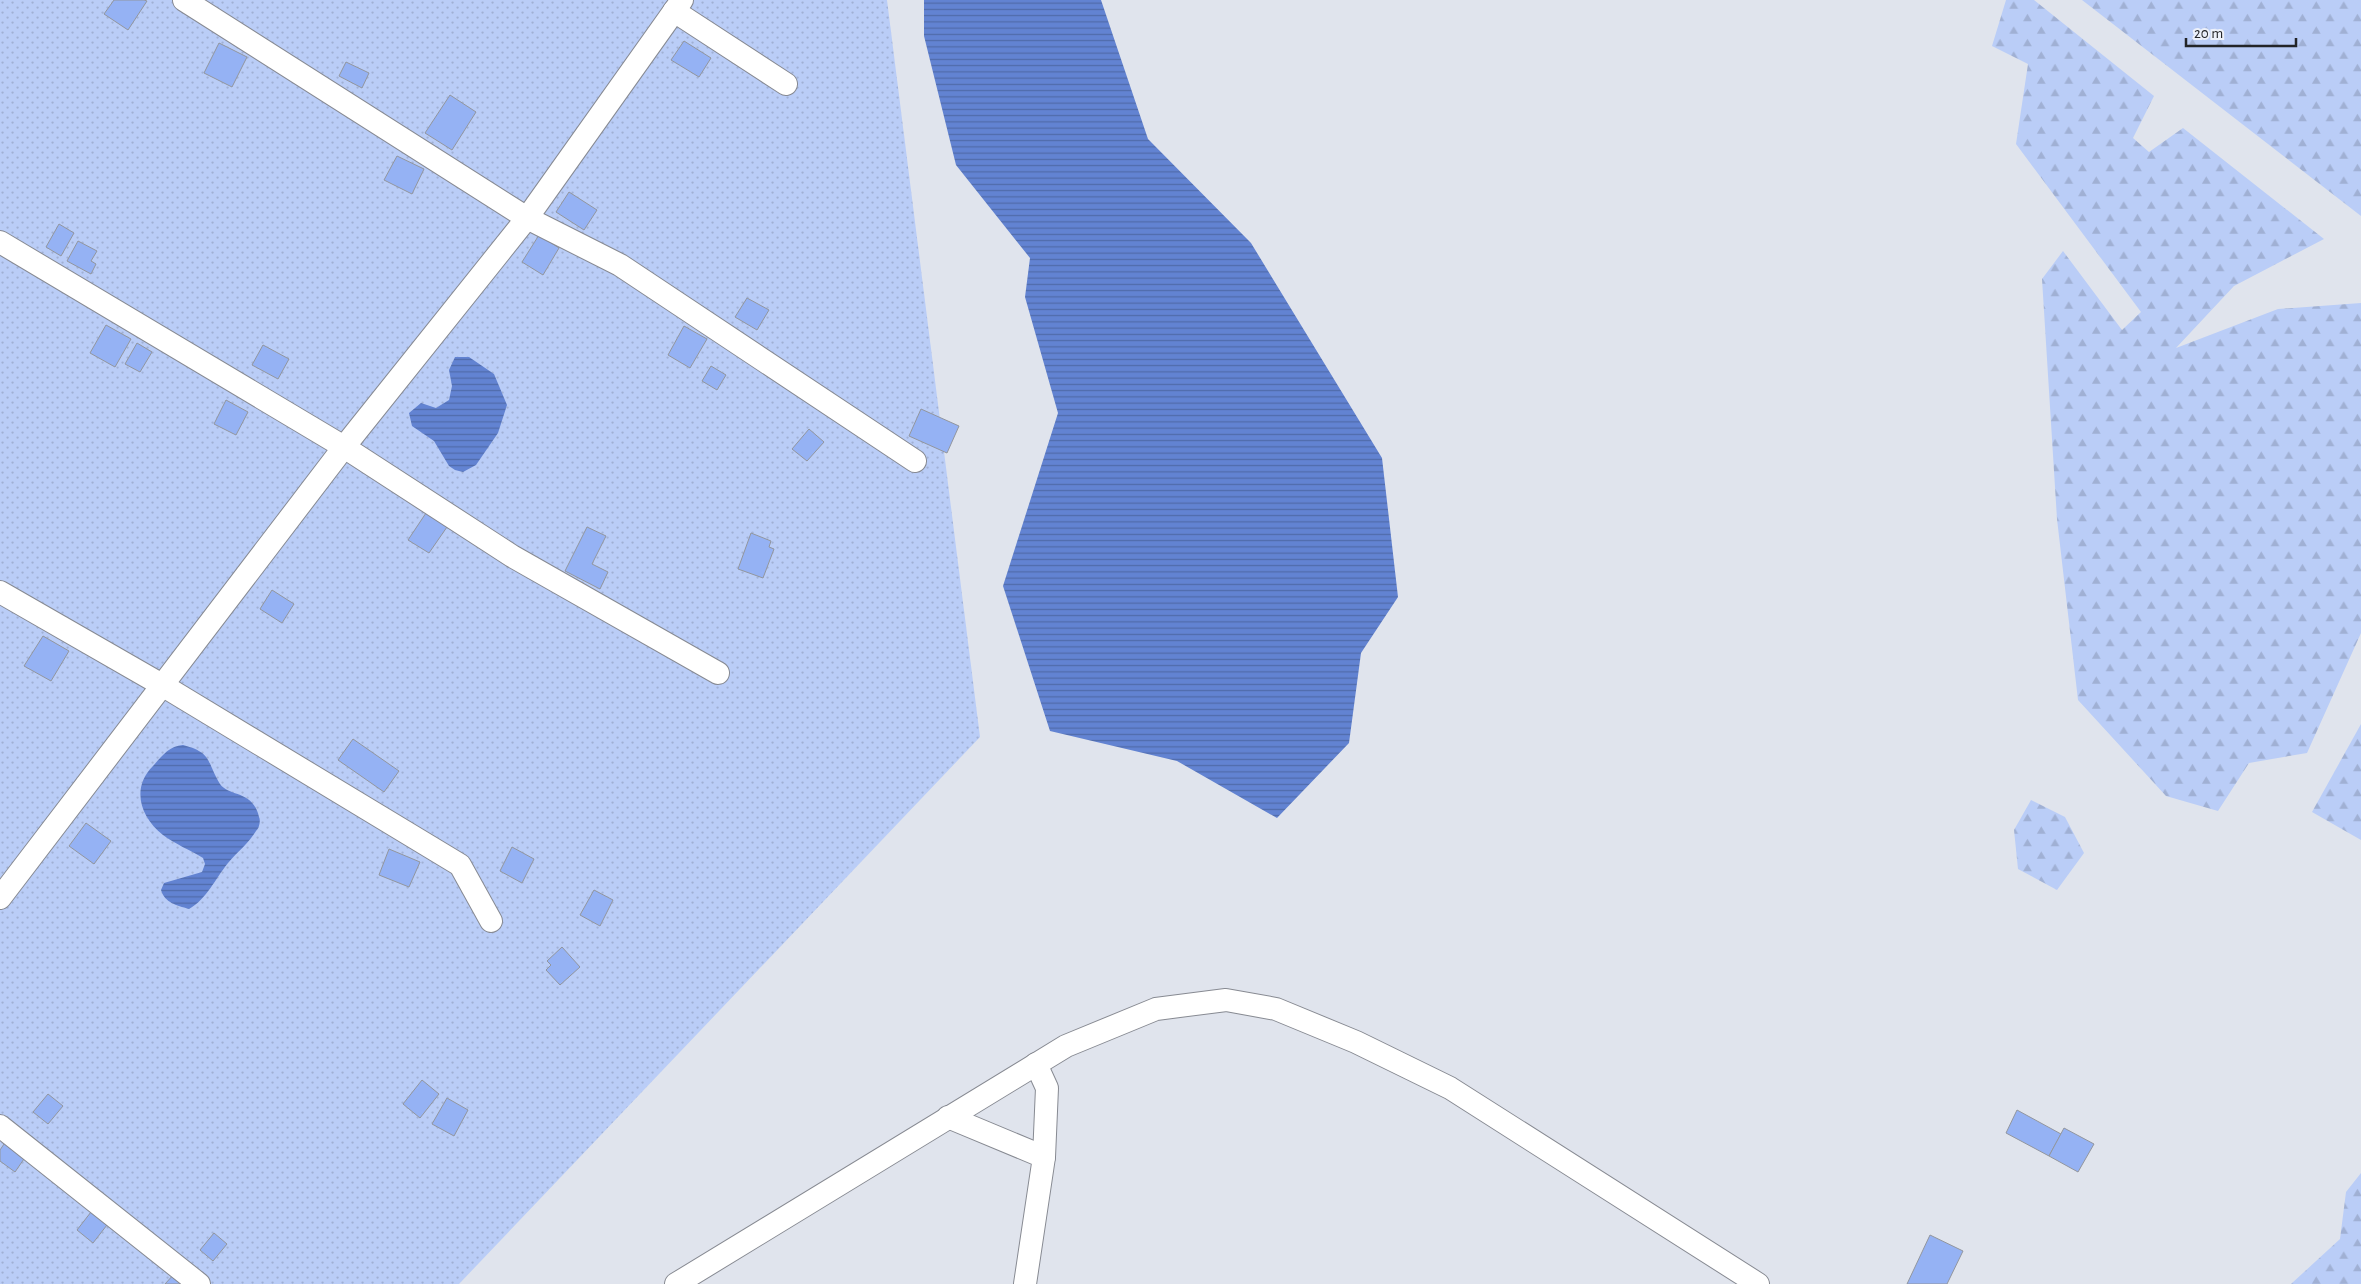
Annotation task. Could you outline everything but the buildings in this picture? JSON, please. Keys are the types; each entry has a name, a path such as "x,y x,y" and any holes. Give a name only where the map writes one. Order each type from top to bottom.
{"lane":[{"path":"184,0 527,218 620,265 915,461"},
{"path":"0,898 344,447 527,218 678,6 786,84"},
{"path":"0,242 344,447 512,556 718,673"},
{"path":"0,592 162,685 460,865 491,921"},
{"path":"676,1284 1066,1046 1156,1009 1226,1000 1276,1009 1356,1042 1450,1088 1758,1284"},
{"path":"1025,1284 1044,1157 1047,1088 1036,1064"},
{"path":"948,1117 1044,1157"},
{"path":"0,1126 199,1284"}],"green space":[{"path":"0,0 887,0 980,737 459,1284 0,1284"},
{"path":"2006,0 2034,0 2154,96 2133,138 2149,152 2183,128 2324,239 2234,286 2176,348 2278,309 2361,303 2361,633 2307,753 2249,763 2218,811 2166,796 2078,700 2057,519 2042,279 2063,251 2122,330 2141,312 2016,144 2028,64 1992,46"},
{"path":"2082,0 2361,0 2361,216"},
{"path":"2361,724 2361,840 2312,812"},
{"path":"2031,800 2065,817 2084,853 2057,890 2018,869 2014,830"},
{"path":"2361,1173 2361,1284 2291,1284 2340,1239 2346,1192"}],"water":[{"path":"924,0 1101,0 1148,139 1251,243 1382,458 1398,597 1361,653 1349,743 1277,818 1177,761 1050,731 1003,586 1058,413 1025,297 1030,258 956,165 924,36"},
{"path":"455,357 469,357 494,374 507,405 498,433 476,465 463,472 449,466 434,441 412,426 409,413 421,403 436,408 449,400 452,386 449,370"},
{"path":"183,745 193,748 204,755 208,759 220,784 229,791 241,795 252,802 260,820 258,828 250,840 228,863 201,900 189,909 168,901 161,890 164,883 202,872 205,864 203,858 163,835 155,828 144,811 140,793 146,775 166,752 174,747"}]}
